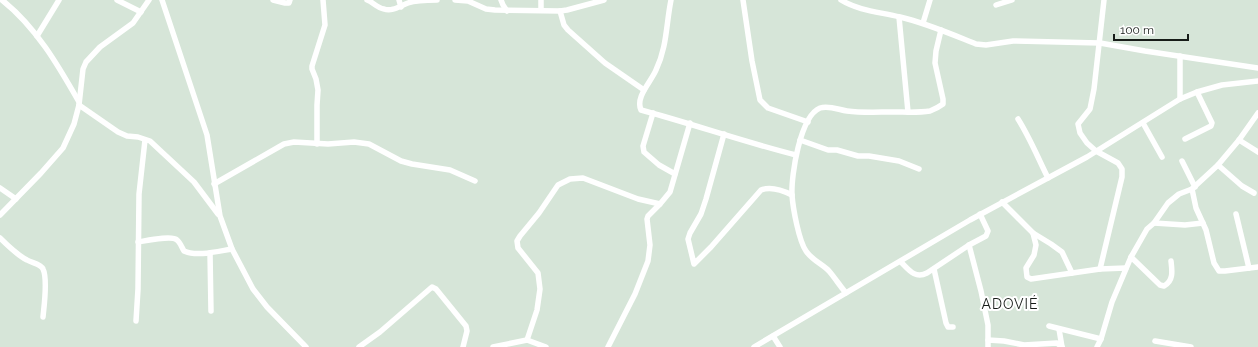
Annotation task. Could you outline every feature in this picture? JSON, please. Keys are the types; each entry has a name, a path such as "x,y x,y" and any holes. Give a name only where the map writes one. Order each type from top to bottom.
{"street":[{"path":"2,0 10,2 37,36 57,64 79,103 118,132 127,136 150,141 194,182 220,216"},
{"path":"37,36 58,0"},
{"path":"117,0 141,12"},
{"path":"0,215 63,148 74,124 79,103 83,69 86,62 100,47 132,23 149,0"},
{"path":"162,0 206,135 220,216 232,249 253,289 267,307 306,347"},
{"path":"273,0 285,3 289,3 290,0"},
{"path":"317,144 318,90 312,66 325,26 323,0"},
{"path":"367,0 386,10 401,7 408,3 437,0"},
{"path":"399,0 401,7"},
{"path":"455,0 468,1 486,9 507,11 560,11 604,0"},
{"path":"501,0 507,11"},
{"path":"540,0 541,10"},
{"path":"671,0 662,59 644,90 639,102 641,110 690,123 756,145 796,155"},
{"path":"743,0 752,61 760,100 768,108 808,122"},
{"path":"840,0 853,3 865,11 923,23 982,44 1013,41 1100,43 1258,68"},
{"path":"923,23 930,0"},
{"path":"996,5 1012,0"},
{"path":"1100,269 1122,178 1122,169 1118,163 1096,151 1087,143 1080,133 1078,124 1090,109 1100,43 1104,0"},
{"path":"560,11 564,26 568,30 604,63 644,90"},
{"path":"899,17 908,112"},
{"path":"846,292 828,271 813,259 806,251 799,237 792,195 796,155 800,140 808,122 819,108 825,107 847,111 908,112 938,108 943,104 942,89 935,62 941,30"},
{"path":"1180,56 1180,99"},
{"path":"754,347 846,292 901,262 980,214 1096,151 1180,99 1197,92 1222,86 1258,81"},
{"path":"1185,140 1211,126 1212,123 1197,92"},
{"path":"653,113 643,146 644,152 659,165 674,174"},
{"path":"1096,347 1101,339 1112,302 1130,256 1147,229 1154,223 1168,203 1179,194 1194,188 1218,165 1239,140 1258,113"},
{"path":"1018,119 1028,134 1036,155 1048,178"},
{"path":"608,347 635,294 648,261 650,245 647,219 670,192 690,123"},
{"path":"1143,123 1162,156"},
{"path":"724,134 701,214 688,239 694,264 761,190 766,188 781,190 792,195"},
{"path":"136,321 138,289 139,194 145,140"},
{"path":"800,140 828,150 837,150 858,156 899,161 919,169"},
{"path":"1239,140 1258,152"},
{"path":"214,184 284,144 294,142 317,144 354,142 369,144 412,164 450,170 475,181"},
{"path":"1182,161 1194,188 1196,208 1206,230 1214,263 1219,271 1258,267"},
{"path":"1218,165 1242,186 1254,193"},
{"path":"527,340 538,310 540,289 538,272 518,248 517,242 558,185 570,178 583,178 638,198 660,204"},
{"path":"0,188 16,199"},
{"path":"1002,202 1033,233 1062,252 1072,273"},
{"path":"901,262 915,275 923,276 969,245 986,236 988,231 980,214"},
{"path":"1236,214 1249,268"},
{"path":"1154,223 1185,226 1203,223"},
{"path":"1033,233 1036,245 1034,254 1026,268 1028,277 1031,279 1100,269 1126,268"},
{"path":"0,238 20,256 44,270 45,292 43,317"},
{"path":"138,242 159,239 175,239 178,240 186,253 210,253 232,249"},
{"path":"969,245 988,324 988,347"},
{"path":"210,253 211,311"},
{"path":"1130,256 1160,285 1164,286 1167,284 1172,275 1171,261"},
{"path":"934,269 946,323 948,327 953,327"},
{"path":"359,347 380,332 432,287 436,289 466,326 467,332 463,347"},
{"path":"1049,326 1101,339"},
{"path":"1059,329 1062,347"},
{"path":"773,336 780,347"},
{"path":"493,347 527,340 546,347"},
{"path":"988,340 1004,341 1024,345 1057,343 1062,347"},
{"path":"1155,341 1191,347"}],"district":[{"name":"ADOVIÉ","path":"1010,304"}]}
